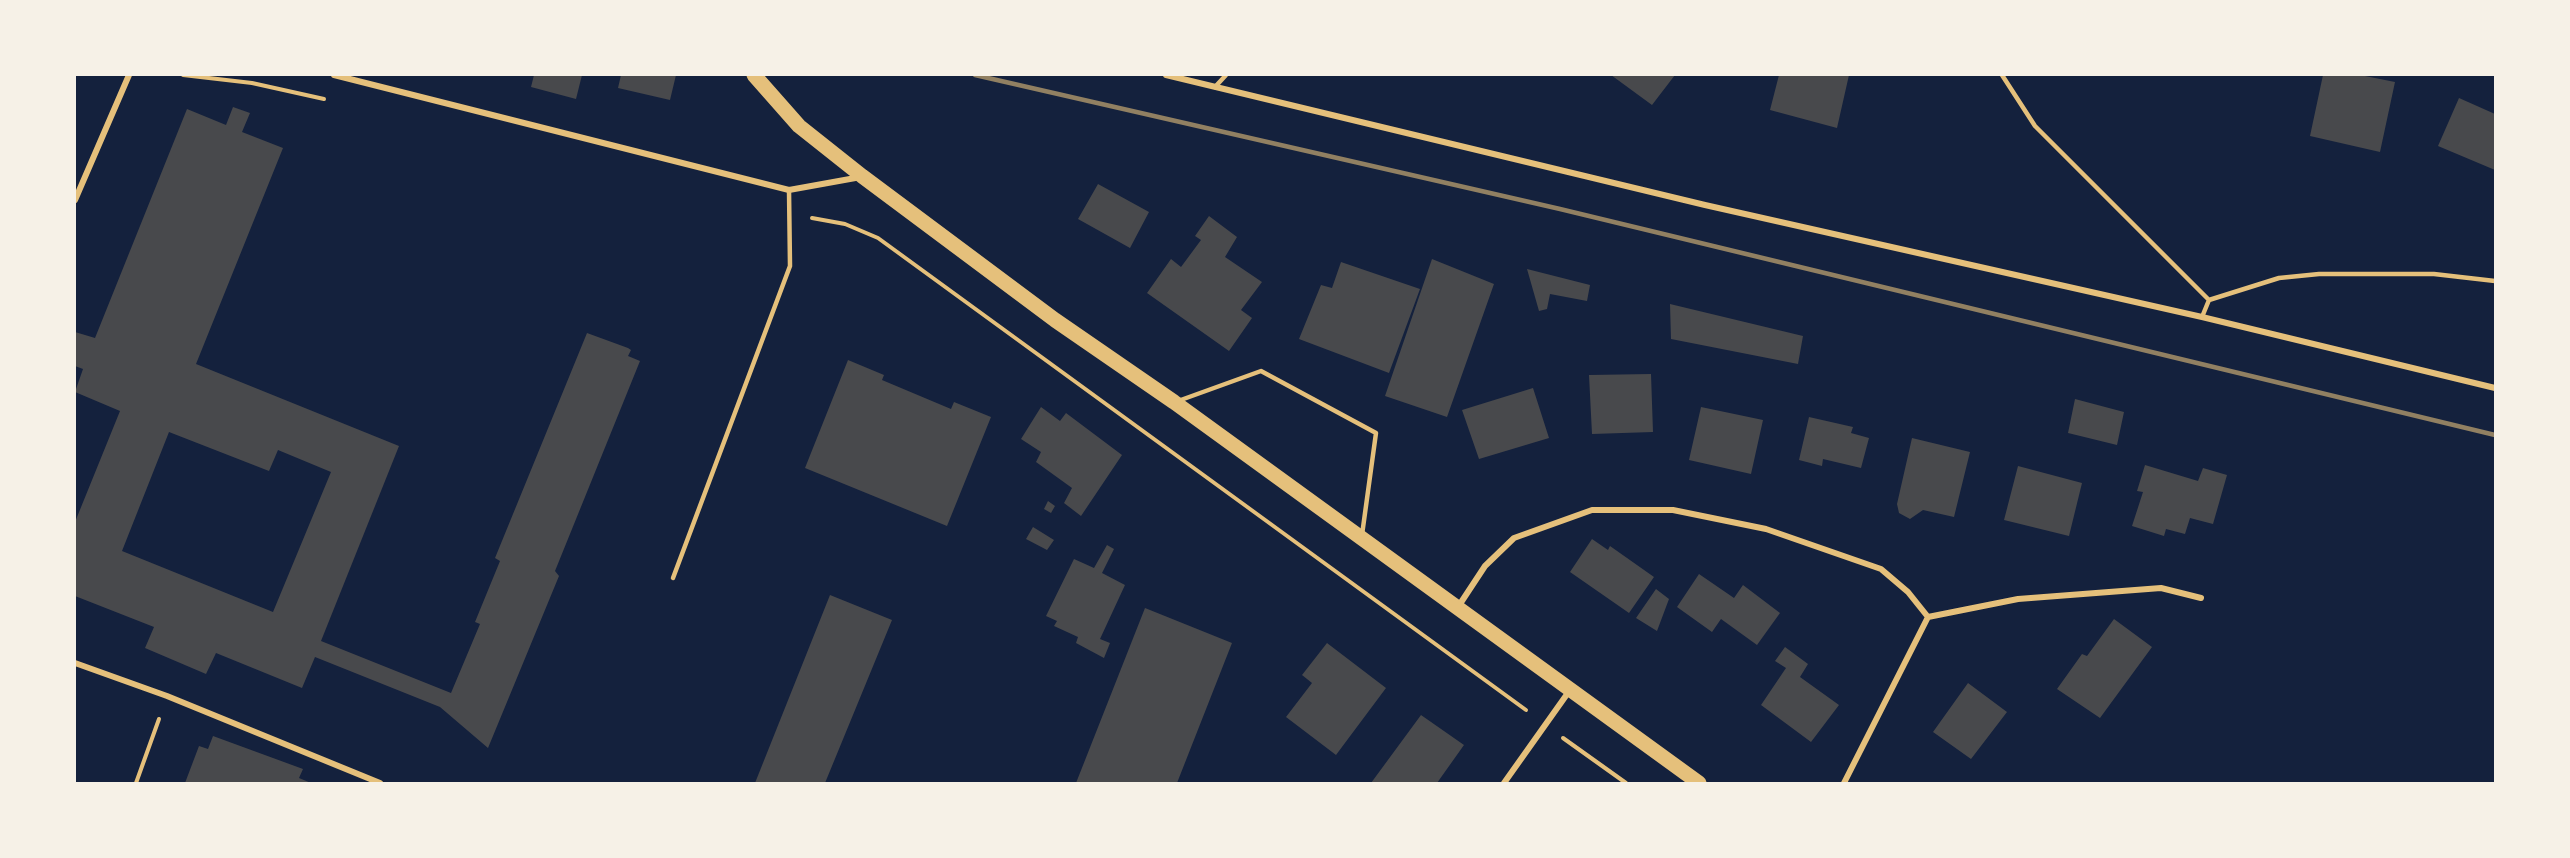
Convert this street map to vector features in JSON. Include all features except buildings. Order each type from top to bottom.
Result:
[{"type":"main road","points":[[754,75],[799,126],[1054,320],[1174,402],[1699,783]]},
{"type":"street","points":[[75,200],[129,75]]},
{"type":"street","points":[[334,75],[789,190],[862,176]]},
{"type":"street","points":[[1166,75],[1716,208],[2202,317],[2495,388]]},
{"type":"street","points":[[1457,608],[1485,566],[1514,538],[1592,510],[1673,510],[1766,529],[1881,569],[1908,592],[1928,617]]},
{"type":"street","points":[[1928,617],[2018,599],[2161,588],[2200,598]]},
{"type":"street","points":[[1844,783],[1928,617]]},
{"type":"street","points":[[75,663],[167,696],[380,783]]},
{"type":"street","points":[[1504,783],[1571,690]]},
{"type":"lane","points":[[1215,87],[1226,75]]},
{"type":"lane","points":[[2002,75],[2035,126],[2209,300]]},
{"type":"lane","points":[[673,578],[790,266],[789,190]]},
{"type":"lane","points":[[2209,300],[2279,278],[2319,274],[2434,274],[2495,281]]},
{"type":"lane","points":[[2202,317],[2209,300]]},
{"type":"lane","points":[[1174,402],[1261,371],[1376,433],[1361,538]]},
{"type":"path","points":[[789,214],[845,224],[878,238],[1530,713]]},
{"type":"path","points":[[136,783],[167,696]]},
{"type":"path","points":[[1559,734],[1626,783]]},
{"type":"railway","points":[[975,75],[1560,209],[2495,435]]}]
